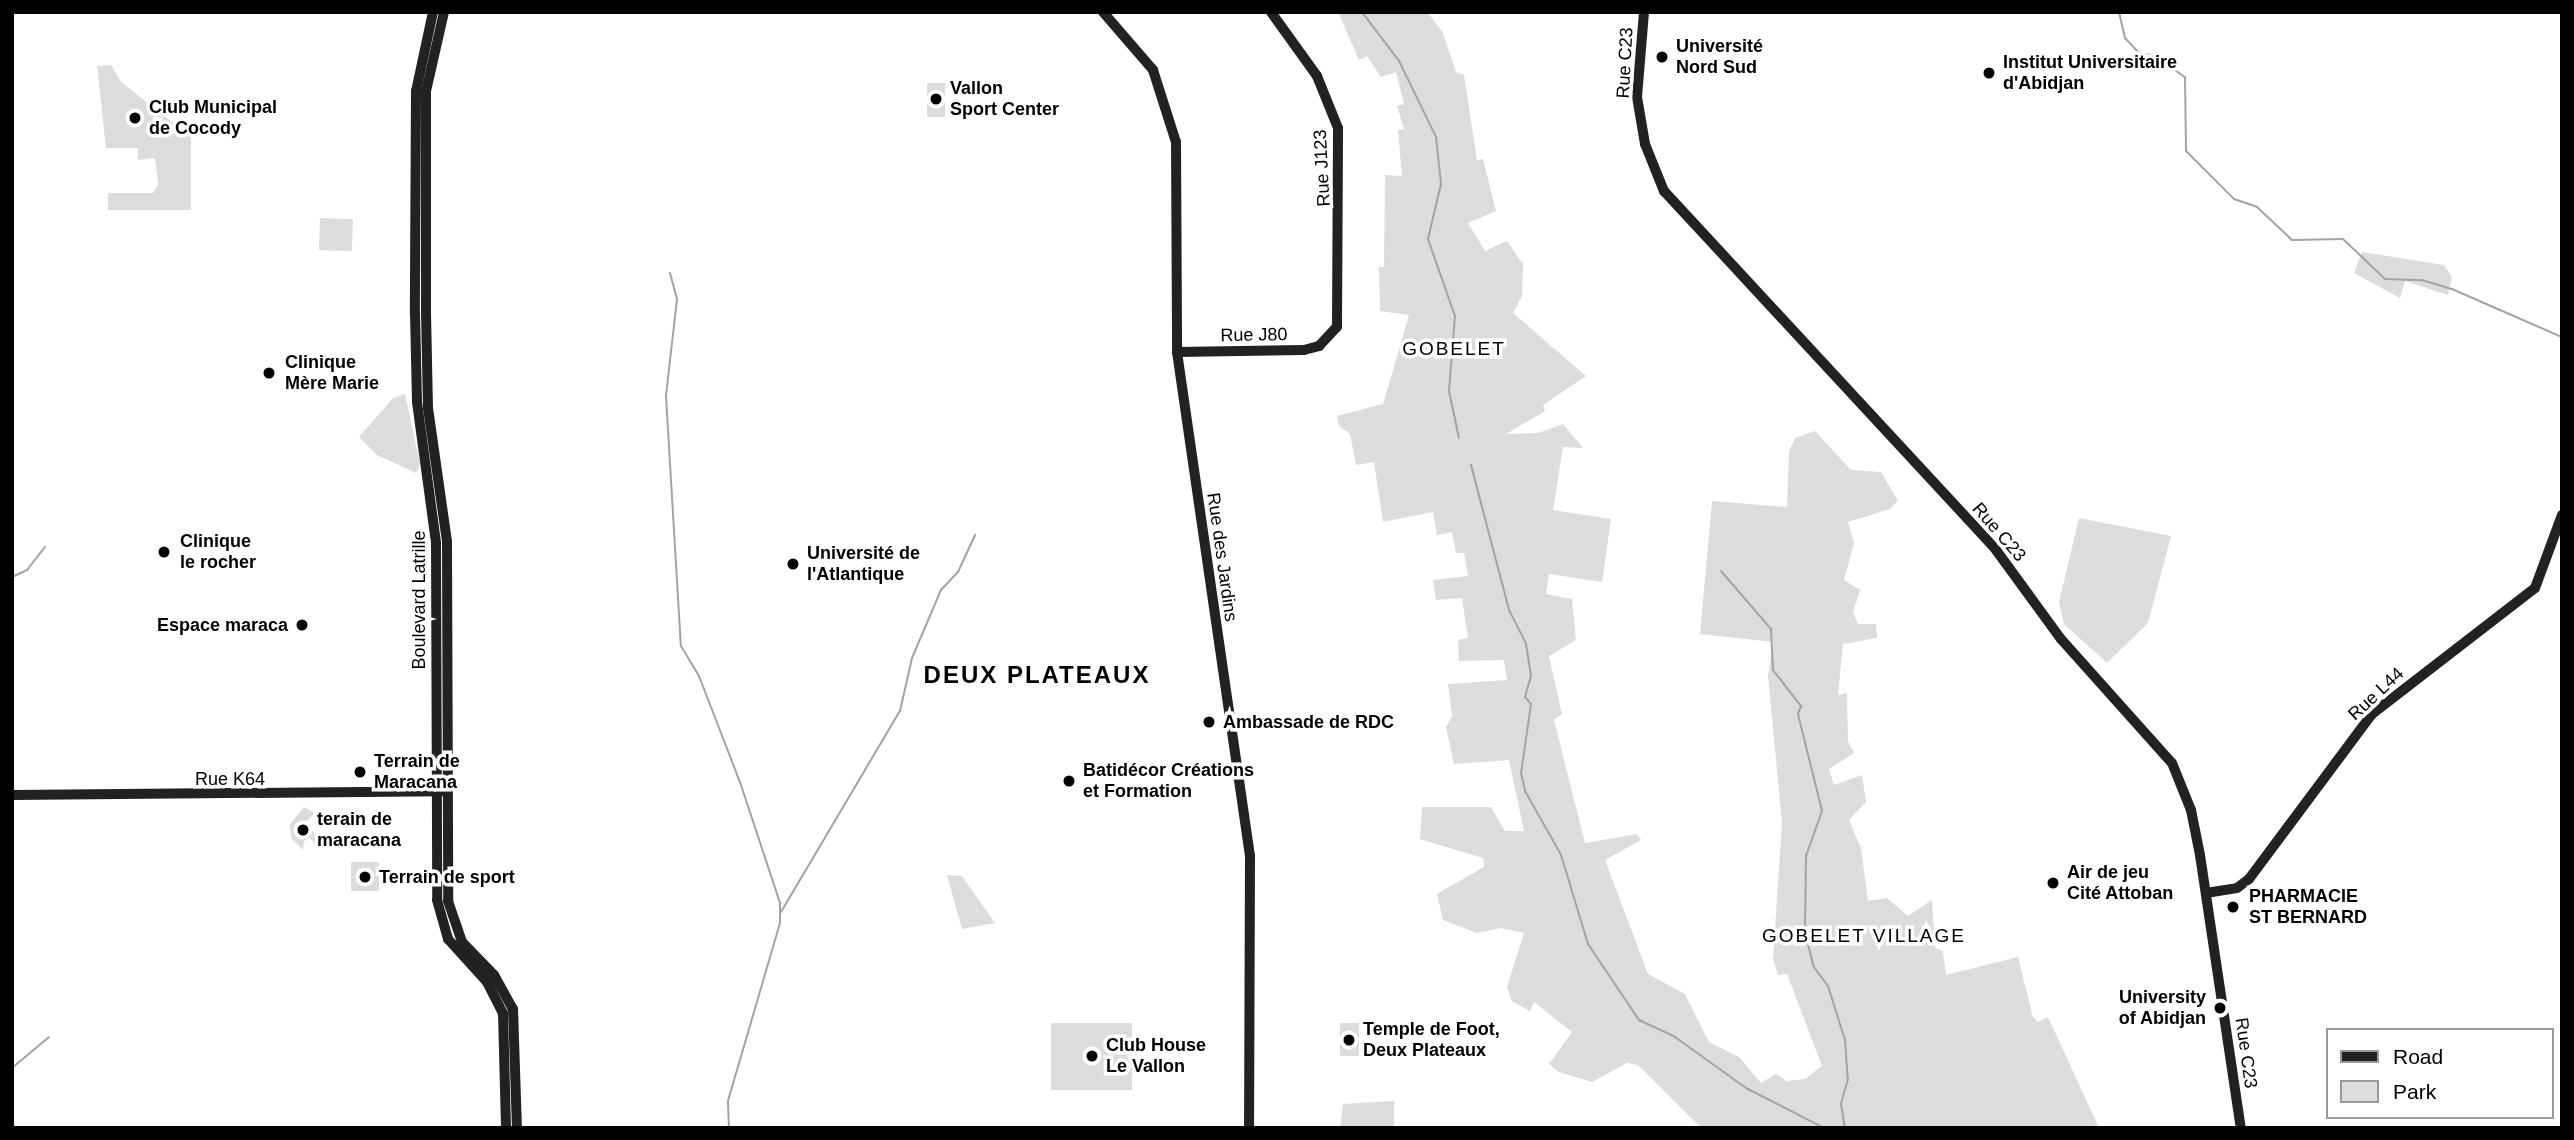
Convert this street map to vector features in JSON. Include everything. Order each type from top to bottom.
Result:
[{"type":"main road","name":"Boulevard Latrille","points":[[433,12],[416,91],[415,313],[417,402],[436,543],[442,791],[449,913],[462,942],[494,975],[513,1009],[517,1128]]},
{"type":"main road","name":"Boulevard Latrille","points":[[444,12],[426,91],[428,400],[447,542],[439,916],[454,949],[486,982],[503,1013],[506,1128]]},
{"type":"main road","name":"Rue des Jardins","points":[[1103,12],[1153,70],[1173,123],[1177,352],[1249,839],[1249,1128]]},
{"type":"main road","name":"Rue J123","points":[[1272,12],[1317,76],[1338,128],[1341,310],[1329,338]]},
{"type":"main road","name":"Rue C23","points":[[1644,12],[1637,97],[1645,144],[1664,191],[1996,550],[2061,639],[2172,763],[2191,810],[2241,1128]]},
{"type":"main road","name":"Rue J80","points":[[1177,352],[1304,350],[1329,338]]},
{"type":"main road","name":"Rue L44","points":[[2206,893],[2237,888],[2249,879],[2372,714],[2535,588],[2562,515]]},
{"type":"main road","name":"Rue K64","points":[[12,795],[442,791]]},
{"type":"green space","points":[[1338,12],[1427,12],[1442,31],[1456,72],[1464,75],[1477,160],[1483,159],[1496,211],[1468,223],[1485,251],[1507,241],[1523,264],[1522,296],[1513,313],[1586,376],[1543,405],[1545,411],[1506,434],[1538,433],[1563,424],[1583,448],[1563,447],[1553,510],[1611,519],[1602,582],[1549,574],[1546,594],[1572,599],[1576,640],[1549,656],[1562,714],[1554,720],[1585,843],[1637,834],[1641,840],[1605,860],[1648,974],[1685,994],[1709,1042],[1739,1057],[1761,1083],[1776,1074],[1787,1081],[1805,1079],[1822,1066],[1787,974],[1778,975],[1773,959],[1782,823],[1768,676],[1773,642],[1700,634],[1712,501],[1787,507],[1789,451],[1795,438],[1815,431],[1851,470],[1881,472],[1898,501],[1890,509],[1848,522],[1854,543],[1844,580],[1860,590],[1853,613],[1858,624],[1876,624],[1877,638],[1843,644],[1838,695],[1847,693],[1848,741],[1854,753],[1829,769],[1834,785],[1862,775],[1866,802],[1849,820],[1861,848],[1868,901],[1887,898],[1908,916],[1932,900],[1935,948],[1943,951],[1946,975],[2018,957],[2033,1017],[2038,1022],[2048,1017],[2099,1128],[1701,1128],[1638,1065],[1627,1063],[1592,1082],[1559,1072],[1549,1064],[1572,1032],[1534,1002],[1530,1011],[1512,1001],[1507,987],[1524,933],[1501,928],[1477,933],[1443,920],[1437,894],[1484,867],[1483,858],[1420,839],[1422,807],[1491,807],[1505,831],[1524,831],[1509,760],[1454,764],[1446,727],[1452,716],[1448,684],[1507,680],[1504,660],[1459,661],[1458,640],[1468,638],[1462,598],[1436,600],[1433,580],[1468,576],[1464,553],[1456,553],[1452,532],[1437,535],[1433,512],[1383,522],[1374,462],[1356,465],[1350,434],[1339,426],[1337,416],[1383,404],[1409,315],[1380,311],[1379,267],[1384,267],[1385,175],[1402,176],[1398,130],[1404,129],[1397,106],[1404,104],[1396,72],[1381,77],[1367,56],[1359,60]]},
{"type":"green space","name":"Club Municipal de Cocody","points":[[111,65],[121,82],[191,137],[191,210],[108,210],[108,193],[153,193],[158,184],[155,158],[138,160],[138,148],[106,148],[97,66]]},
{"type":"green space","name":"Vallon Sport Center","points":[[927,83],[945,83],[945,117],[927,117]]},
{"type":"green space","points":[[320,218],[353,219],[352,251],[319,250]]},
{"type":"green space","points":[[2362,252],[2444,265],[2452,277],[2448,295],[2405,281],[2400,298],[2354,273]]},
{"type":"green space","points":[[405,394],[420,464],[416,473],[377,455],[359,437],[393,398]]},
{"type":"green space","points":[[2079,518],[2171,536],[2148,623],[2107,663],[2064,624],[2059,602]]},
{"type":"green space","name":"terain de maracana","points":[[304,807],[315,813],[307,821],[317,839],[316,845],[310,838],[304,841],[303,850],[291,838],[290,824]]},
{"type":"green space","name":"Terrain de sport","points":[[351,862],[379,862],[379,891],[351,891]]},
{"type":"green space","points":[[947,875],[962,876],[995,923],[962,929]]},
{"type":"green space","name":"Club House Le Vallon","points":[[1051,1023],[1132,1023],[1132,1090],[1051,1090]]},
{"type":"green space","name":"Temple de Foot, Deux Plateaux","points":[[1340,1023],[1359,1023],[1359,1056],[1340,1056]]},
{"type":"green space","points":[[1394,1101],[1394,1128],[1340,1128],[1343,1104]]},
{"type":"waterway","points":[[1362,12],[1399,61],[1436,137],[1441,184],[1428,239],[1455,316],[1449,391],[1459,438]]},
{"type":"waterway","points":[[2119,12],[2125,38],[2138,52],[2157,57],[2185,77],[2186,151],[2234,199],[2257,207],[2292,240],[2343,239],[2385,279],[2422,280],[2452,289],[2562,337]]},
{"type":"waterway","points":[[670,273],[677,299],[666,396],[681,646],[699,676],[740,782],[780,903],[780,923],[728,1101],[729,1128]]},
{"type":"waterway","points":[[1471,465],[1509,610],[1526,644],[1531,676],[1525,697],[1531,704],[1521,773],[1525,791],[1561,855],[1588,944],[1639,1020],[1675,1037],[1746,1088],[1824,1128]]},
{"type":"waterway","points":[[781,912],[900,711],[912,658],[941,590],[958,572],[975,535]]},
{"type":"waterway","points":[[12,577],[27,570],[45,547]]},
{"type":"waterway","points":[[1721,571],[1771,629],[1773,670],[1801,706],[1798,714],[1822,811],[1806,856],[1805,932],[1814,967],[1828,986],[1845,1040],[1848,1079],[1841,1104],[1845,1128]]},
{"type":"waterway","points":[[12,1068],[49,1037]]},
{"type":"place","name":"Université Nord Sud","points":[[1662,57]]},
{"type":"place","name":"Institut Universitaire d'Abidjan","points":[[1989,73]]},
{"type":"place","name":"Vallon Sport Center","points":[[936,99]]},
{"type":"place","name":"Club Municipal de Cocody","points":[[135,118]]},
{"type":"place","name":"Clinique Mère Marie","points":[[269,373]]},
{"type":"place","name":"Clinique le rocher","points":[[164,552]]},
{"type":"place","name":"Université de l'Atlantique","points":[[793,564]]},
{"type":"place","name":"Espace maraca","points":[[302,625]]},
{"type":"place","name":"Ambassade de RDC","points":[[1209,722]]},
{"type":"place","name":"Terrain de Maracana","points":[[360,772]]},
{"type":"place","name":"Batidécor Créations et Formation","points":[[1069,781]]},
{"type":"place","name":"terain de maracana","points":[[303,830]]},
{"type":"place","name":"Terrain de sport","points":[[365,877]]},
{"type":"place","name":"Air de jeu Cité Attoban","points":[[2053,883]]},
{"type":"place","name":"PHARMACIE ST BERNARD","points":[[2233,907]]},
{"type":"place","name":"University of Abidjan","points":[[2220,1008]]},
{"type":"place","name":"Temple de Foot, Deux Plateaux","points":[[1349,1040]]},
{"type":"place","name":"Club House Le Vallon","points":[[1092,1056]]},
{"type":"district","name":"GOBELET","points":[[1454,349]]},
{"type":"district","name":"DEUX PLATEAUX","points":[[1037,675]]},
{"type":"district","name":"GOBELET VILLAGE","points":[[1864,936]]}]
